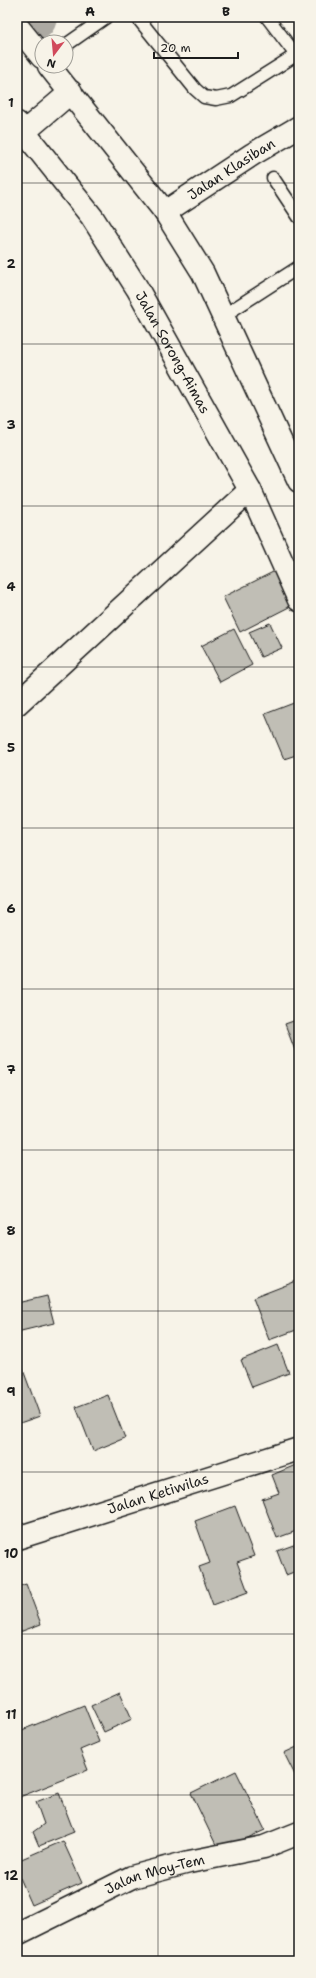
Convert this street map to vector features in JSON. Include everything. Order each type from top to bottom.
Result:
[{"type":"main road","points":[[17,26],[34,47]]},
{"type":"main road","points":[[55,74],[165,212],[203,273],[299,480]]},
{"type":"main road","points":[[20,128],[70,92]]},
{"type":"main road","name":"Jalan Klasiban","points":[[165,212],[253,154],[299,127]]},
{"type":"main road","name":"Jalan Sorong-Aimas","points":[[20,128],[92,217],[137,288],[250,490],[299,600]]},
{"type":"main road","points":[[17,704],[250,490]]},
{"type":"main road","name":"Jalan Ketiwilas","points":[[17,1538],[299,1449]]},
{"type":"main road","name":"Jalan Moy-Tem","points":[[17,1934],[132,1877],[189,1862],[264,1847],[299,1833]]},
{"type":"lane","points":[[74,39],[106,17]]},
{"type":"lane","points":[[137,17],[195,89],[204,97],[216,99],[232,96],[297,54],[267,17]]},
{"type":"lane","points":[[273,178],[299,218]]},
{"type":"lane","points":[[223,316],[299,266]]},
{"type":"building","points":[[277,570],[295,604],[240,632],[223,597]]},
{"type":"building","points":[[270,623],[282,648],[261,657],[249,632]]},
{"type":"building","points":[[234,629],[252,665],[220,682],[201,646]]},
{"type":"building","points":[[299,701],[299,754],[284,759],[265,714]]},
{"type":"building","points":[[299,1019],[299,1061],[285,1024]]},
{"type":"building","points":[[299,1280],[299,1329],[269,1340],[253,1298]]},
{"type":"building","points":[[47,1296],[54,1323],[17,1332],[17,1303]]},
{"type":"building","points":[[278,1345],[289,1373],[252,1387],[241,1360]]},
{"type":"building","points":[[22,1367],[40,1416],[17,1424],[17,1369]]},
{"type":"building","points":[[108,1395],[125,1438],[93,1451],[76,1407]]},
{"type":"building","points":[[298,1464],[299,1530],[277,1538],[262,1499],[279,1493],[272,1475]]},
{"type":"building","points":[[235,1506],[254,1556],[237,1562],[248,1592],[213,1605],[199,1567],[210,1563],[195,1521]]},
{"type":"building","points":[[299,1543],[299,1570],[286,1575],[277,1551]]},
{"type":"building","points":[[26,1584],[41,1624],[17,1633],[17,1587]]},
{"type":"building","points":[[120,1692],[132,1719],[104,1732],[91,1705]]},
{"type":"building","points":[[84,1705],[99,1742],[80,1750],[88,1770],[17,1798],[17,1732]]},
{"type":"building","points":[[299,1746],[299,1783],[284,1753]]},
{"type":"building","points":[[236,1771],[265,1830],[219,1851],[191,1793]]},
{"type":"building","points":[[59,1793],[74,1832],[39,1846],[33,1832],[44,1824],[36,1802]]},
{"type":"building","points":[[63,1841],[82,1883],[32,1905],[17,1871],[17,1861]]},
{"type":"waterway","points":[[23,25],[32,17]]}]
